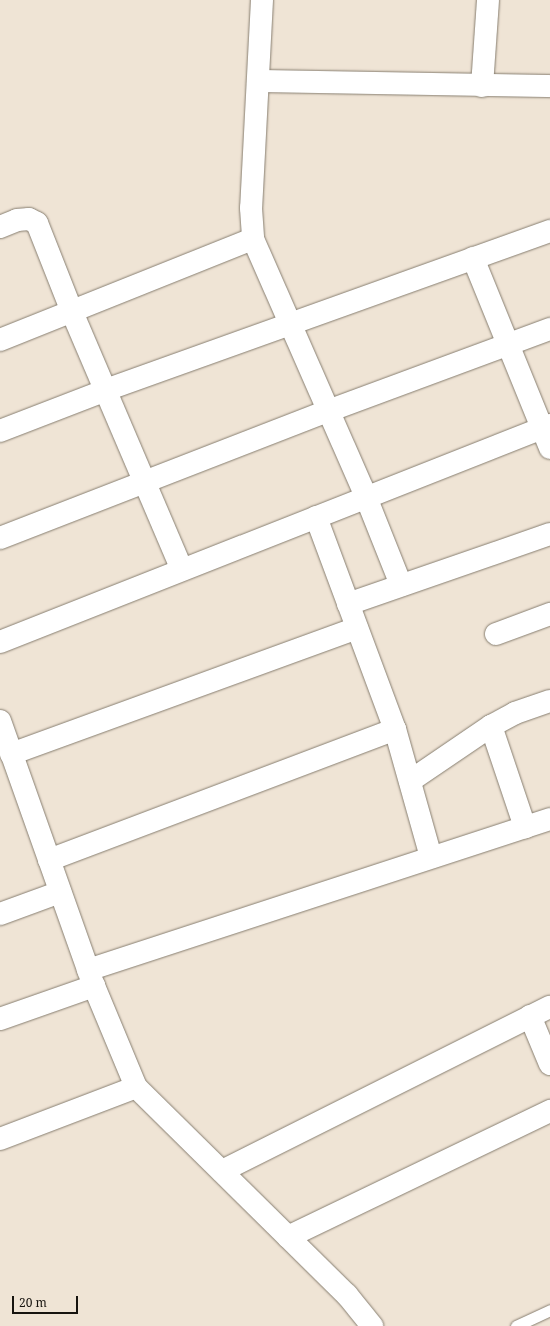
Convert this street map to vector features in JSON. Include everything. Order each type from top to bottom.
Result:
[{"type":"street","points":[[262,0],[251,225],[253,239],[366,497],[402,585]]},
{"type":"street","points":[[482,86],[488,0]]},
{"type":"street","points":[[258,81],[550,86]]},
{"type":"street","points":[[0,226],[16,220],[29,219],[37,223],[72,312],[182,570]]},
{"type":"street","points":[[0,431],[106,390],[289,323],[550,231]]},
{"type":"street","points":[[0,340],[253,239]]},
{"type":"street","points":[[472,258],[508,344],[546,426],[550,448]]},
{"type":"street","points":[[0,538],[328,411],[550,329]]},
{"type":"street","points":[[0,642],[546,426]]},
{"type":"street","points":[[316,517],[395,729],[431,857]]},
{"type":"street","points":[[348,604],[550,534]]},
{"type":"street","points":[[496,634],[550,614]]},
{"type":"street","points":[[6,748],[358,628]]},
{"type":"street","points":[[410,781],[491,726],[515,713],[550,701]]},
{"type":"street","points":[[0,721],[6,748],[49,860],[91,978],[136,1087],[347,1295],[372,1326]]},
{"type":"street","points":[[491,726],[524,827]]},
{"type":"street","points":[[49,860],[395,729]]},
{"type":"street","points":[[0,1020],[91,978],[431,857],[550,819]]},
{"type":"street","points":[[0,914],[60,892]]},
{"type":"street","points":[[222,1171],[550,1007]]},
{"type":"street","points":[[530,1016],[550,1064]]},
{"type":"street","points":[[0,1139],[136,1087]]},
{"type":"street","points":[[288,1237],[550,1110]]},
{"type":"lane","points":[[516,1326],[550,1310]]}]
